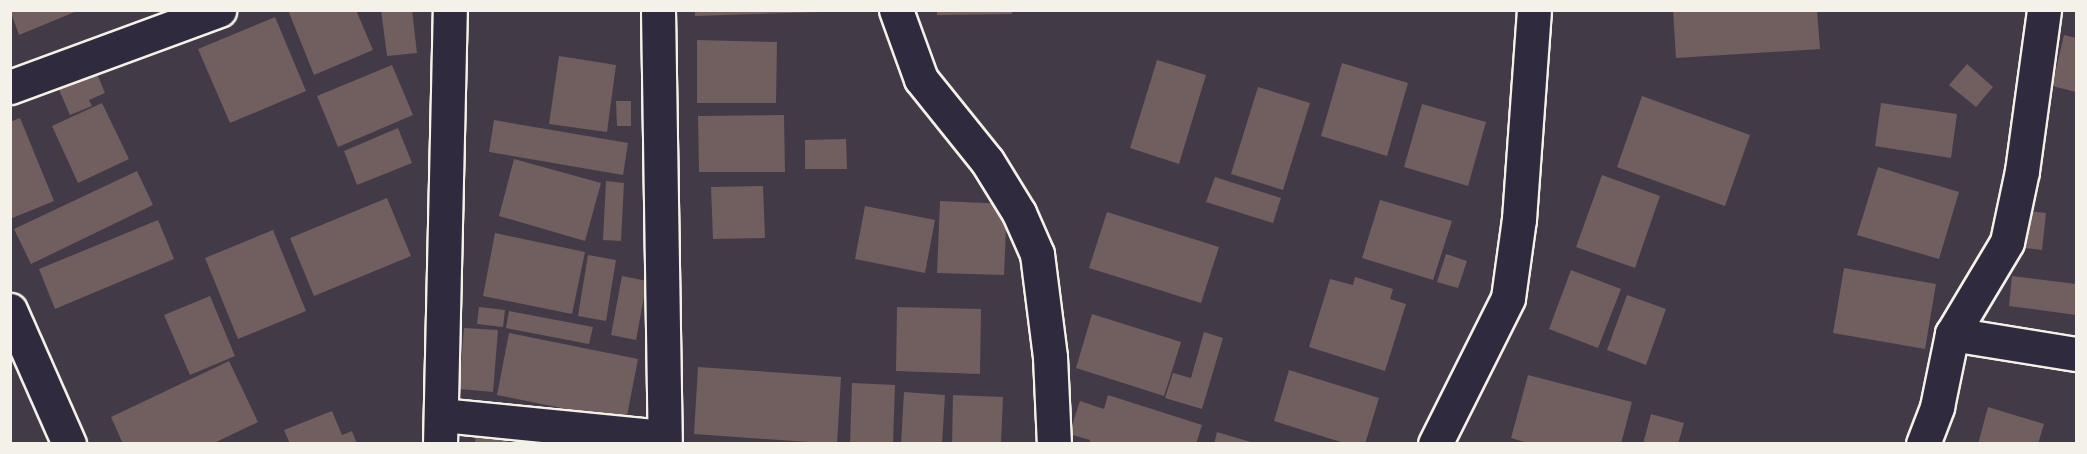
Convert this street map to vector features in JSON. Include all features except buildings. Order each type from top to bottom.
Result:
[{"type":"street","points":[[10,87],[219,10]]},
{"type":"street","points":[[450,10],[441,429],[665,440],[658,10]]},
{"type":"street","points":[[896,10],[921,79],[987,161],[1019,213],[1037,254],[1050,357],[1054,444]]},
{"type":"street","points":[[1435,444],[1508,298],[1519,219],[1534,10]]},
{"type":"street","points":[[1923,444],[1936,406],[1952,334],[2007,243],[2022,171],[2044,10]]},
{"type":"street","points":[[10,310],[69,444]]},
{"type":"street","points":[[1952,334],[2076,354]]}]
